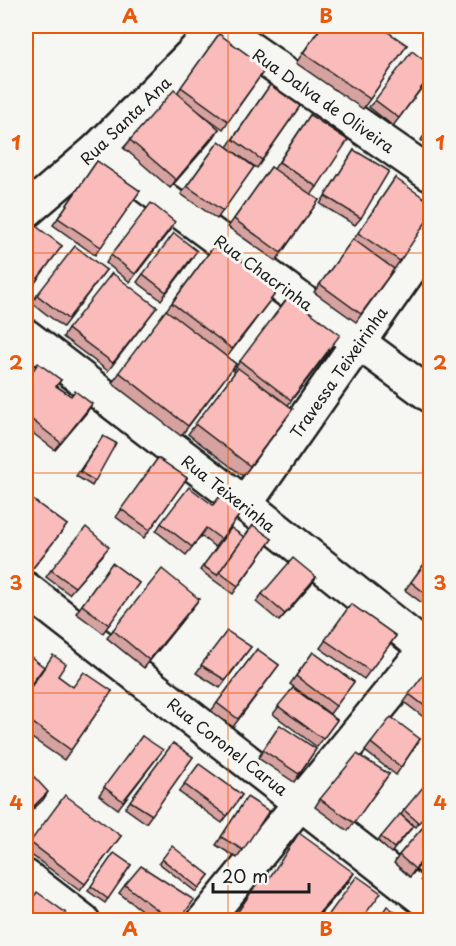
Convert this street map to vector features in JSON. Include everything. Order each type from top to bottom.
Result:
[{"type":"street","name":"Rua Santa Ana","points":[[26,211],[97,150],[218,26]]},
{"type":"street","name":"Rua Dalva de Oliveira","points":[[218,26],[430,174]]},
{"type":"street","name":"Rua Chacrinha","points":[[97,150],[360,341],[430,395]]},
{"type":"street","name":"Travessa Teixeirinha","points":[[244,504],[430,240]]},
{"type":"street","name":"Rua Teixerinha","points":[[26,336],[244,504],[428,651]]},
{"type":"street","name":"Rua Coronel Carua","points":[[26,589],[430,904]]},
{"type":"street","points":[[205,921],[300,803],[428,651]]},
{"type":"street","points":[[26,877],[82,921]]},
{"type":"building","points":[[322,26],[379,26],[407,45],[370,99],[303,53]]},
{"type":"building","points":[[219,34],[266,68],[228,121],[181,87]]},
{"type":"building","points":[[412,51],[430,65],[430,76],[399,118],[375,100]]},
{"type":"building","points":[[270,85],[300,106],[262,160],[233,139]]},
{"type":"building","points":[[174,90],[219,129],[176,180],[130,140]]},
{"type":"building","points":[[310,115],[348,140],[317,187],[279,162]]},
{"type":"building","points":[[219,141],[254,167],[223,211],[187,186]]},
{"type":"building","points":[[354,150],[389,171],[361,218],[325,196]]},
{"type":"building","points":[[97,161],[140,191],[101,247],[58,218]]},
{"type":"building","points":[[271,167],[319,200],[281,253],[234,219]]},
{"type":"building","points":[[395,178],[430,202],[430,216],[400,261],[358,233]]},
{"type":"building","points":[[151,203],[175,222],[135,274],[111,255]]},
{"type":"building","points":[[28,220],[62,246],[30,289],[26,286],[26,223]]},
{"type":"building","points":[[174,233],[197,251],[166,292],[143,274]]},
{"type":"building","points":[[353,239],[394,269],[361,314],[320,284]]},
{"type":"building","points":[[217,242],[279,289],[232,349],[172,303]]},
{"type":"building","points":[[75,246],[106,270],[68,319],[37,295]]},
{"type":"building","points":[[112,273],[157,307],[113,363],[68,329]]},
{"type":"building","points":[[289,296],[340,335],[291,400],[240,361]]},
{"type":"building","points":[[166,310],[236,364],[188,426],[119,372]]},
{"type":"building","points":[[38,363],[61,380],[56,386],[71,396],[75,391],[92,404],[61,443],[26,415],[26,381]]},
{"type":"building","points":[[26,368],[31,371],[26,378]]},
{"type":"building","points":[[238,368],[293,409],[250,466],[195,424]]},
{"type":"building","points":[[103,436],[116,443],[95,481],[80,472]]},
{"type":"building","points":[[158,458],[187,478],[150,530],[121,509]]},
{"type":"building","points":[[189,487],[213,505],[220,496],[241,513],[221,539],[206,528],[192,547],[161,523]]},
{"type":"building","points":[[26,495],[67,525],[32,569],[26,564]]},
{"type":"building","points":[[253,525],[272,539],[238,586],[219,572]]},
{"type":"building","points":[[86,527],[109,547],[75,587],[51,570]]},
{"type":"building","points":[[231,528],[244,537],[217,575],[203,566]]},
{"type":"building","points":[[430,556],[430,597],[411,582]]},
{"type":"building","points":[[293,558],[316,577],[285,614],[262,594]]},
{"type":"building","points":[[112,563],[139,583],[109,625],[82,605]]},
{"type":"building","points":[[162,569],[199,599],[149,660],[113,630]]},
{"type":"building","points":[[351,604],[396,636],[370,671],[325,640]]},
{"type":"building","points":[[227,631],[251,647],[225,680],[201,665]]},
{"type":"building","points":[[257,649],[279,665],[238,719],[217,703]]},
{"type":"building","points":[[313,652],[354,682],[336,706],[296,676]]},
{"type":"building","points":[[26,653],[44,667],[26,691]]},
{"type":"building","points":[[53,655],[66,664],[58,676],[73,687],[84,672],[112,691],[71,750],[26,718],[26,694]]},
{"type":"building","points":[[430,666],[430,710],[409,694]]},
{"type":"building","points":[[293,688],[337,720],[323,739],[278,706]]},
{"type":"building","points":[[391,717],[420,739],[401,767],[371,743]]},
{"type":"building","points":[[280,725],[316,749],[299,774],[263,750]]},
{"type":"building","points":[[142,736],[163,750],[123,801],[104,787]]},
{"type":"building","points":[[173,743],[193,757],[152,815],[130,801]]},
{"type":"building","points":[[357,754],[389,774],[354,823],[320,799]]},
{"type":"building","points":[[199,764],[242,795],[227,816],[184,784]]},
{"type":"building","points":[[26,768],[48,792],[26,814]]},
{"type":"building","points":[[424,786],[430,792],[430,809],[419,823],[404,810]]},
{"type":"building","points":[[65,795],[121,836],[85,884],[30,842]]},
{"type":"building","points":[[247,797],[269,811],[243,850],[221,837]]},
{"type":"building","points":[[400,814],[413,826],[394,848],[381,837]]},
{"type":"building","points":[[430,819],[430,851],[415,869],[399,855]]},
{"type":"building","points":[[299,833],[354,873],[313,920],[308,916],[304,921],[234,921],[233,919],[262,876],[268,880]]},
{"type":"building","points":[[172,846],[209,875],[199,888],[162,859]]},
{"type":"building","points":[[114,853],[131,865],[108,899],[91,886]]},
{"type":"building","points":[[141,866],[194,900],[179,921],[172,921],[125,885]]},
{"type":"building","points":[[357,876],[381,893],[360,921],[324,921]]},
{"type":"building","points":[[37,892],[66,913],[60,921],[26,921],[26,908]]},
{"type":"building","points":[[387,906],[407,921],[377,921]]}]
